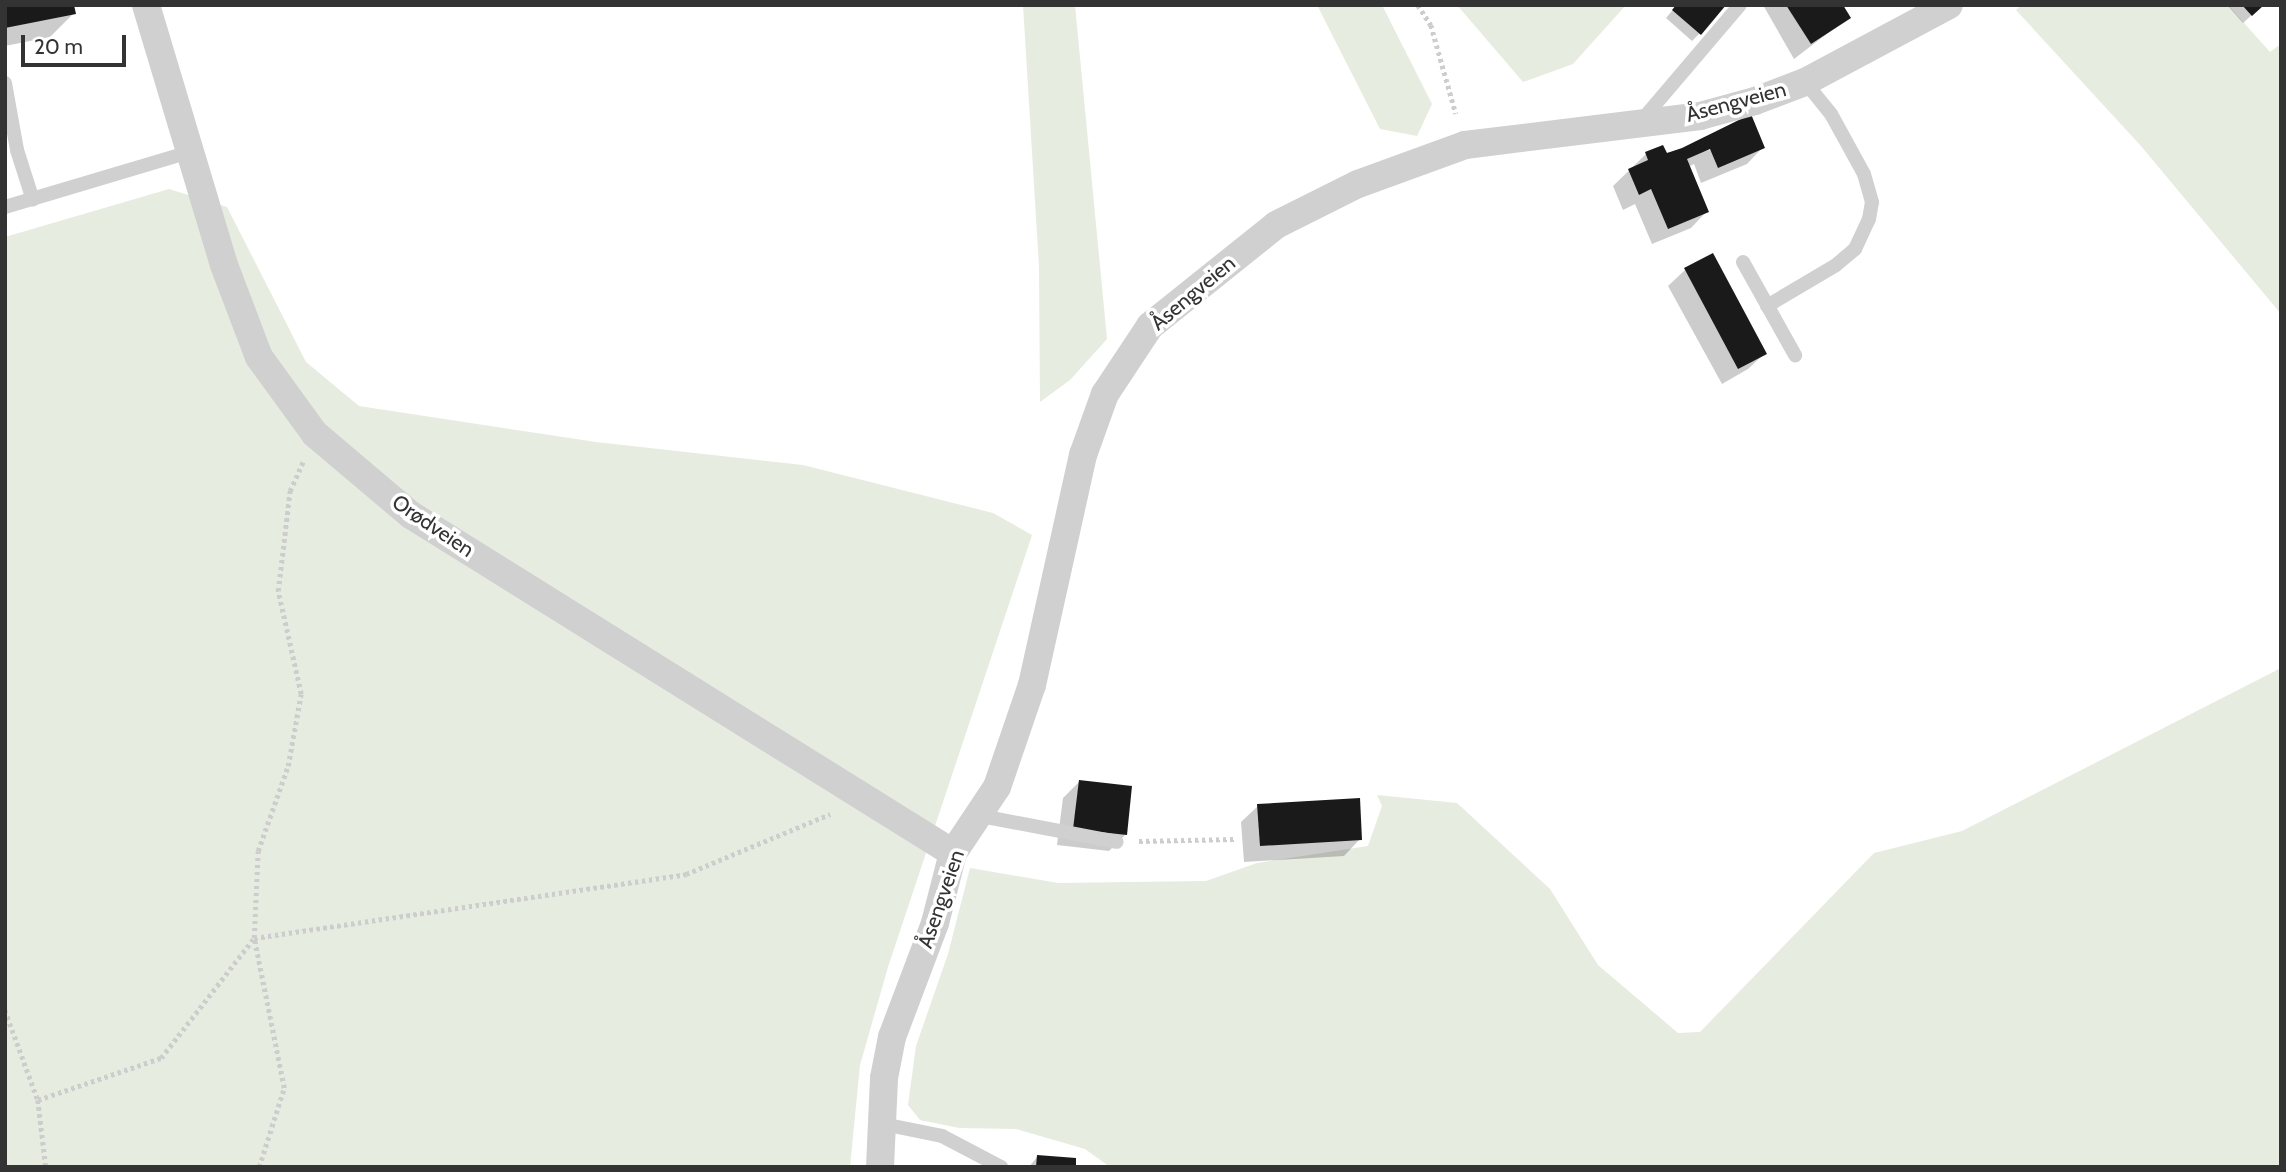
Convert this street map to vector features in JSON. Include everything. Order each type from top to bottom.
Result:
[{"type":"street","name":"Orødveien","points":[[146,5],[224,265],[259,357],[315,434],[411,515],[953,853]]},
{"type":"street","name":"Åsengveien","points":[[880,1167],[884,1079],[892,1037],[935,923],[953,853],[981,816],[997,787],[1032,685],[1083,455],[1105,394],[1150,326],[1276,225],[1357,184],[1465,145],[1642,120],[1700,116],[1805,82],[1949,5]]},
{"type":"lane","points":[[1642,120],[1740,5]]},
{"type":"lane","points":[[1767,306],[1836,265],[1855,249],[1869,219],[1871,202],[1864,174],[1831,114],[1805,82]]},
{"type":"lane","points":[[5,83],[17,150],[33,200]]},
{"type":"lane","points":[[5,207],[190,152]]},
{"type":"lane","points":[[1743,262],[1795,355]]},
{"type":"lane","points":[[981,816],[1117,842]]},
{"type":"lane","points":[[883,1124],[942,1136],[1001,1167]]},
{"type":"path","points":[[1418,5],[1431,25],[1465,145]]},
{"type":"path","points":[[259,1167],[284,1088],[254,938],[258,851],[288,766],[300,694],[278,591],[290,491],[315,434]]},
{"type":"path","points":[[38,1100],[161,1058],[254,938],[685,874],[867,799]]},
{"type":"path","points":[[1117,842],[1234,839]]},
{"type":"path","points":[[5,1010],[38,1100],[46,1167]]},
{"type":"shaded area","points":[[1023,5],[1075,5],[1107,339],[1070,380],[1040,402],[1039,266]]},
{"type":"shaded area","points":[[1317,5],[1382,5],[1432,104],[1417,136],[1380,129]]},
{"type":"shaded area","points":[[1457,5],[1626,5],[1573,64],[1523,82]]},
{"type":"shaded area","points":[[2021,5],[2228,5],[2270,52],[2281,44],[2281,314],[2141,146],[2016,10]]},
{"type":"shaded area","points":[[169,189],[227,207],[306,362],[359,406],[596,442],[803,465],[993,513],[1032,535],[888,967],[860,1065],[850,1167],[5,1167],[5,237]]},
{"type":"shaded area","points":[[2281,668],[2281,1167],[1110,1167],[1085,1149],[1016,1129],[959,1128],[920,1120],[908,1105],[916,1046],[948,954],[970,868],[1058,883],[1206,881],[1257,863],[1368,846],[1382,806],[1377,795],[1457,803],[1550,889],[1598,965],[1678,1033],[1700,1032],[1874,853],[1962,831]]},
{"type":"building","points":[[5,5],[74,5],[76,14],[5,28]]},
{"type":"building","points":[[1676,5],[1726,5],[1701,35],[1672,10]]},
{"type":"building","points":[[1786,5],[1843,5],[1851,18],[1811,44]]},
{"type":"building","points":[[2242,5],[2264,5],[2252,16]]},
{"type":"building","points":[[1751,114],[1765,148],[1718,168],[1710,149],[1687,159],[1709,212],[1668,229],[1651,189],[1639,195],[1628,169],[1648,160],[1645,152],[1663,145],[1667,153],[1682,148]]},
{"type":"building","points":[[1713,253],[1767,354],[1738,369],[1684,268]]},
{"type":"building","points":[[1079,780],[1132,786],[1127,835],[1073,829]]},
{"type":"building","points":[[1360,798],[1362,840],[1260,846],[1257,804]]},
{"type":"building","points":[[1037,1155],[1076,1158],[1076,1167],[1036,1167]]}]
